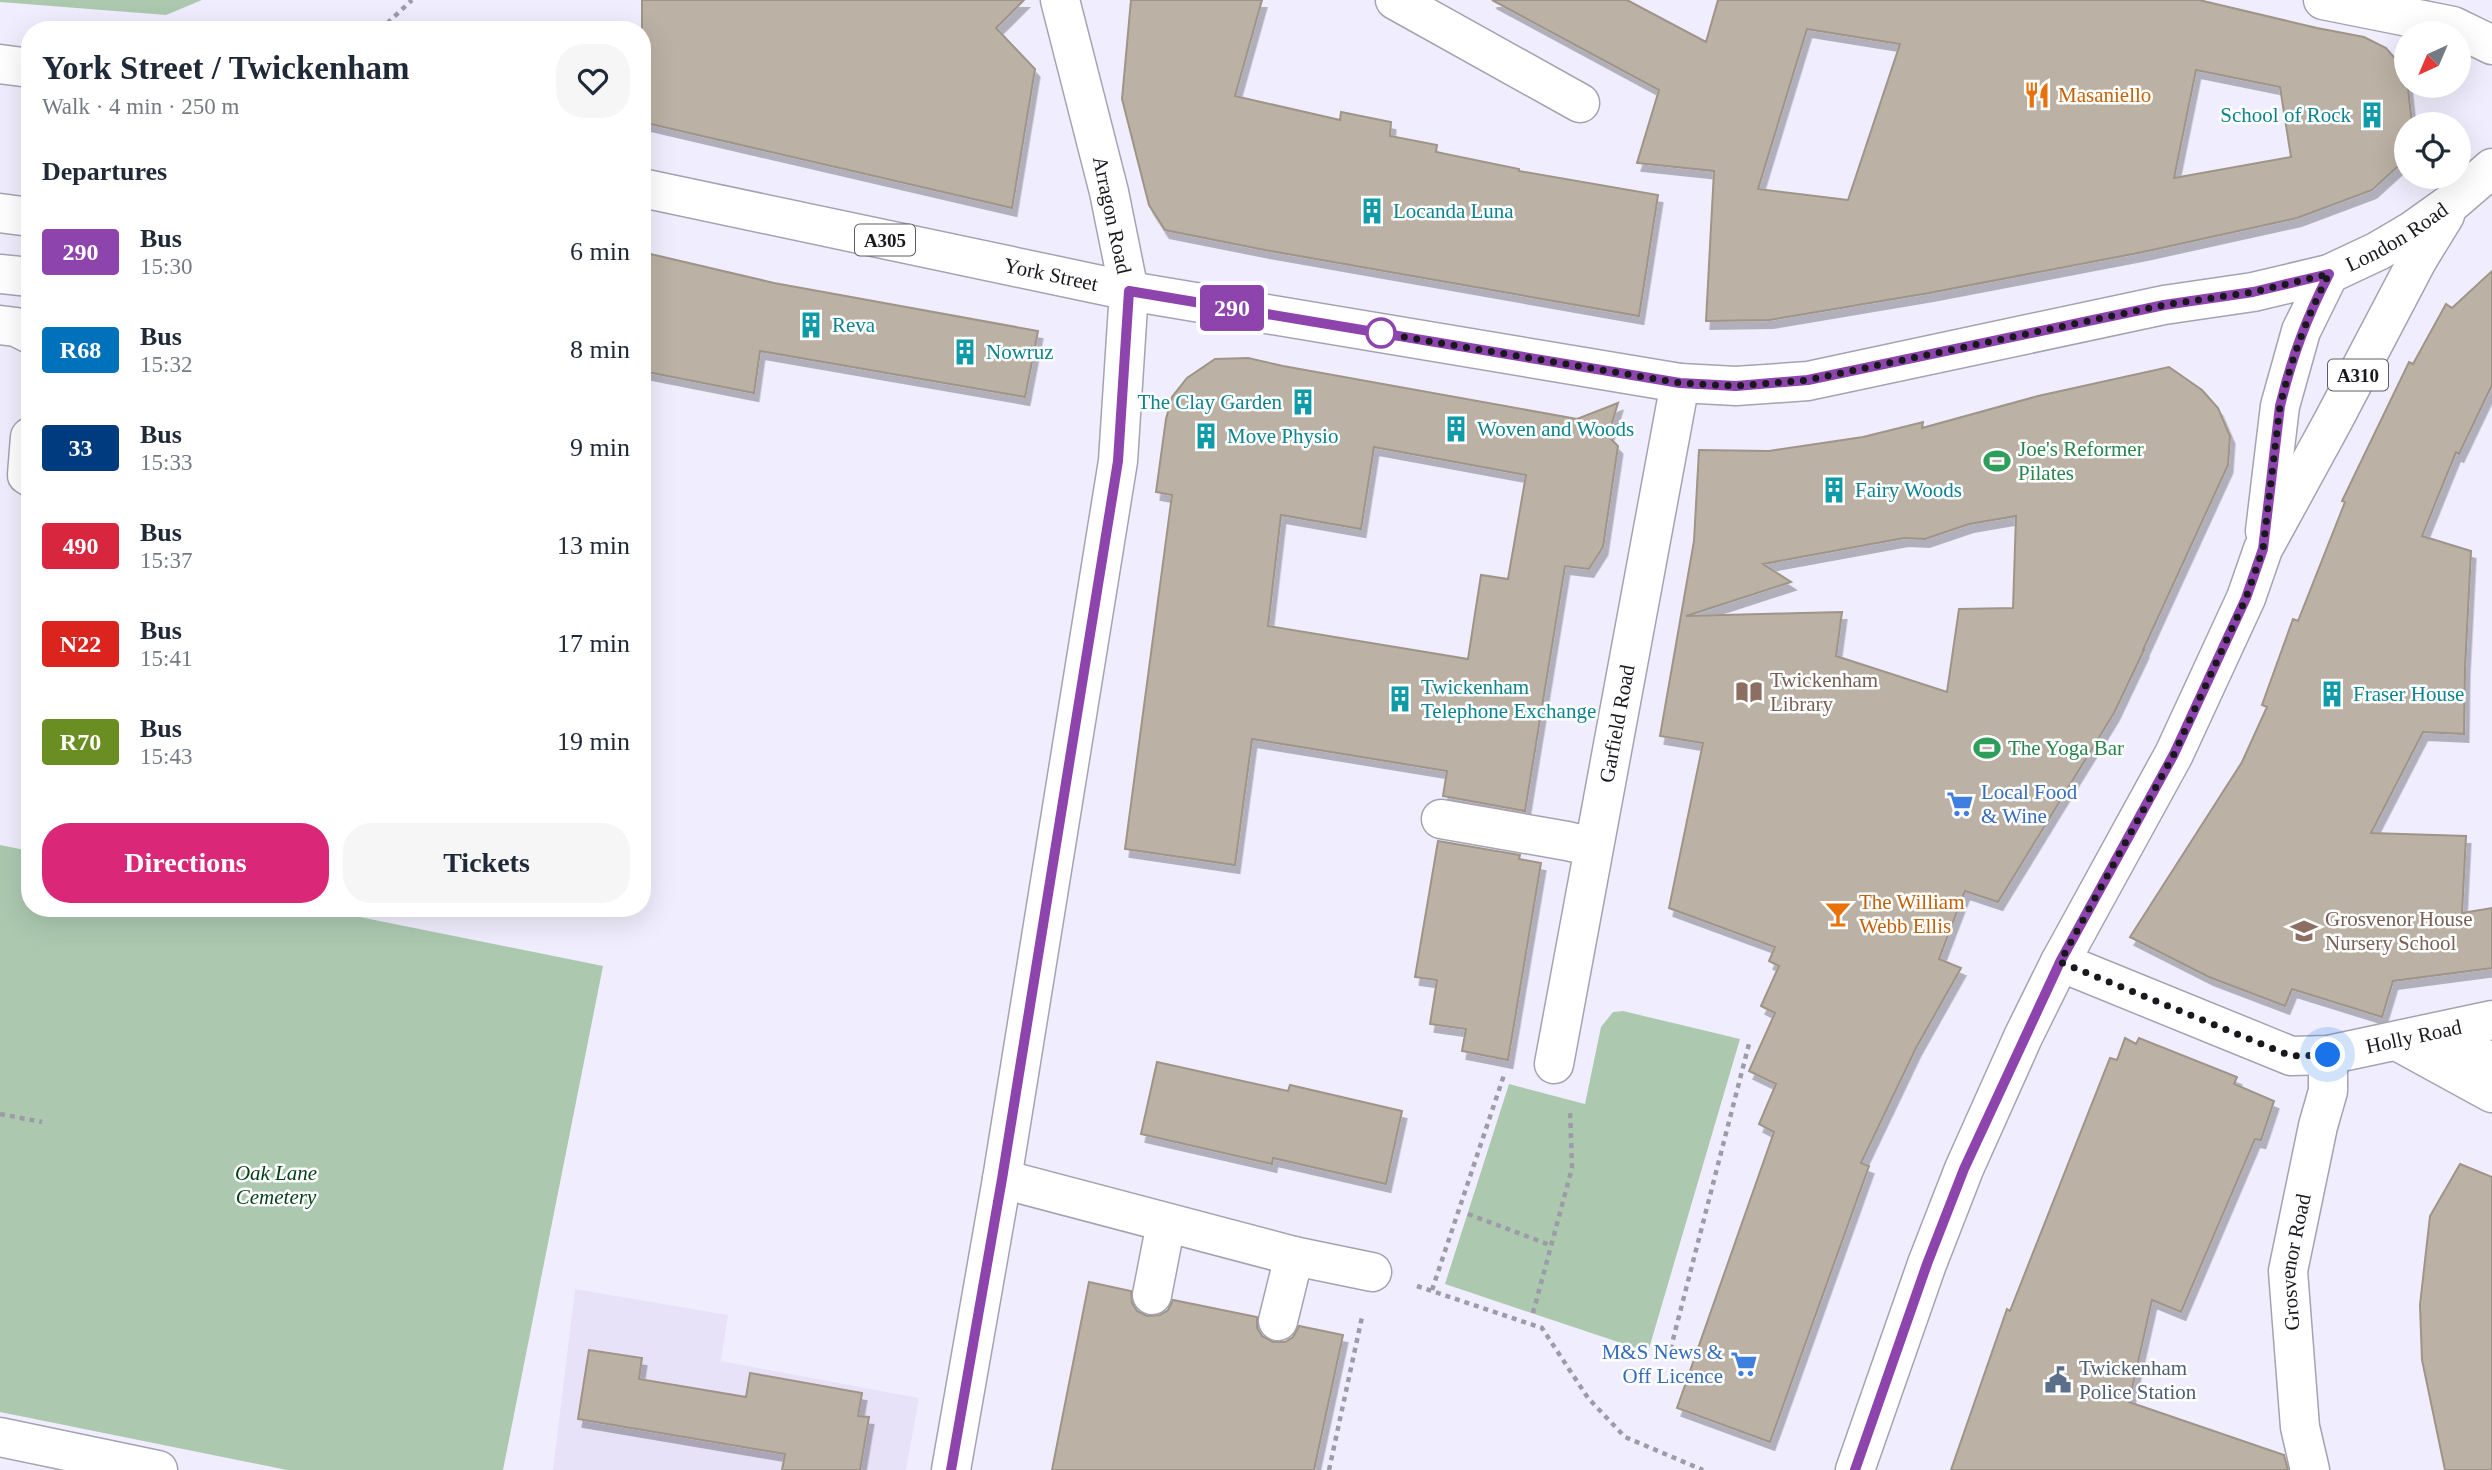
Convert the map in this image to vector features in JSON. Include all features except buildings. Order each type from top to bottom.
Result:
[{"type":"main road","name":"Arragon Road","points":[[951,1470],[1002,1179],[1118,461],[1129,291],[1109,192],[1060,0]]},
{"type":"main road","points":[[1395,0],[1580,103]]},
{"type":"main road","points":[[2323,0],[2453,26],[2492,45]]},
{"type":"main road","points":[[0,64],[21,67]]},
{"type":"main road","name":"London Road","points":[[2263,549],[2280,406],[2301,331],[2329,274],[2378,251],[2412,231],[2454,201],[2492,168]]},
{"type":"main road","name":"York Street","points":[[651,190],[1129,291],[1680,383],[1736,386],[1808,380],[2164,305],[2253,292],[2329,274]]},
{"type":"main road","name":"London Road","points":[[1855,1470],[1927,1264],[1964,1169],[2060,962],[2174,754],[2246,598],[2263,549],[2418,259],[2454,201]]},
{"type":"main road","points":[[0,213],[21,216]]},
{"type":"main road","points":[[0,274],[21,276]]},
{"type":"main road","points":[[0,325],[21,330]]},
{"type":"main road","name":"Garfield Road","points":[[1554,1065],[1680,383]]},
{"type":"main road","points":[[1441,819],[1567,841],[1592,848]]},
{"type":"main road","name":"Holly Road","points":[[2060,962],[2291,1056],[2328,1055],[2492,1020]]},
{"type":"main road","points":[[2415,1036],[2492,1062]]},
{"type":"main road","points":[[2415,1036],[2492,1093]]},
{"type":"main road","name":"Grosvenor Road","points":[[2310,1470],[2300,1427],[2288,1271],[2318,1126],[2328,1091],[2328,1055]]},
{"type":"main road","points":[[1002,1179],[1294,1256],[1372,1272]]},
{"type":"main road","points":[[1152,1295],[1166,1223]]},
{"type":"main road","points":[[1278,1321],[1294,1256]]},
{"type":"main road","points":[[0,1437],[158,1470]]},
{"type":"path","points":[[390,21],[412,0]]},
{"type":"path","points":[[1668,1359],[1750,1040]]},
{"type":"path","points":[[1432,1290],[1504,1075],[1554,1065],[1569,1100],[1572,1168],[1533,1313]]},
{"type":"path","points":[[0,1114],[42,1122]]},
{"type":"path","points":[[1468,1213],[1550,1245]]},
{"type":"path","points":[[1329,1470],[1372,1272],[1542,1328],[1588,1398],[1625,1437],[1703,1470]]},
{"type":"shaded area","points":[[575,1289],[728,1315],[721,1361],[919,1398],[906,1470],[553,1470]]},
{"type":"green space","points":[[0,0],[202,0],[166,15]]},
{"type":"green space","name":"Oak Lane Cemetery","points":[[0,845],[21,849],[21,917],[360,917],[603,966],[503,1470],[287,1470],[0,1412]]},
{"type":"green space","points":[[1623,1011],[1740,1039],[1648,1352],[1445,1284],[1509,1084],[1585,1104],[1601,1027],[1613,1012]]},
{"type":"bus line","name":"290","points":[[951,1470],[1002,1179],[1118,461],[1129,291],[1680,383],[1736,386],[1808,380],[2164,305],[2253,292],[2329,274],[2301,331],[2285,383],[2263,549],[2246,598],[2174,754],[2060,962],[2023,1037],[1964,1169],[1927,1264],[1855,1470]]},
{"type":"place","name":"Masaniello","points":[[2037,95]]},
{"type":"place","name":"School of Rock","points":[[2372,115]]},
{"type":"place","name":"Locanda Luna","points":[[1372,211]]},
{"type":"place","name":"Reva","points":[[811,325]]},
{"type":"place","name":"Nowruz","points":[[965,352]]},
{"type":"place","name":"The Clay Garden","points":[[1303,402]]},
{"type":"place","name":"Woven and Woods","points":[[1456,429]]},
{"type":"place","name":"Move Physio","points":[[1206,436]]},
{"type":"place","name":"Joe's Reformer Pilates","points":[[1997,461]]},
{"type":"place","name":"Fairy Woods","points":[[1834,490]]},
{"type":"place","name":"Twickenham Library","points":[[1749,692]]},
{"type":"place","name":"Fraser House","points":[[2332,694]]},
{"type":"place","name":"Twickenham Telephone Exchange","points":[[1400,699]]},
{"type":"place","name":"The Yoga Bar","points":[[1987,748]]},
{"type":"place","name":"Local Food & Wine","points":[[1960,804]]},
{"type":"place","name":"The William Webb Ellis","points":[[1838,914]]},
{"type":"place","name":"Grosvenor House Nursery School","points":[[2304,931]]},
{"type":"place","name":"M&S News & Off Licence","points":[[1744,1364]]},
{"type":"place","name":"Twickenham Police Station","points":[[2058,1380]]},
{"type":"route","points":[[1381,333],[1374,332],[1680,383],[1736,386],[1808,380],[2164,305],[2253,292],[2329,274],[2301,331],[2285,383],[2263,549],[2246,598],[2174,754],[2060,962],[2291,1056],[2328,1055]]}]
